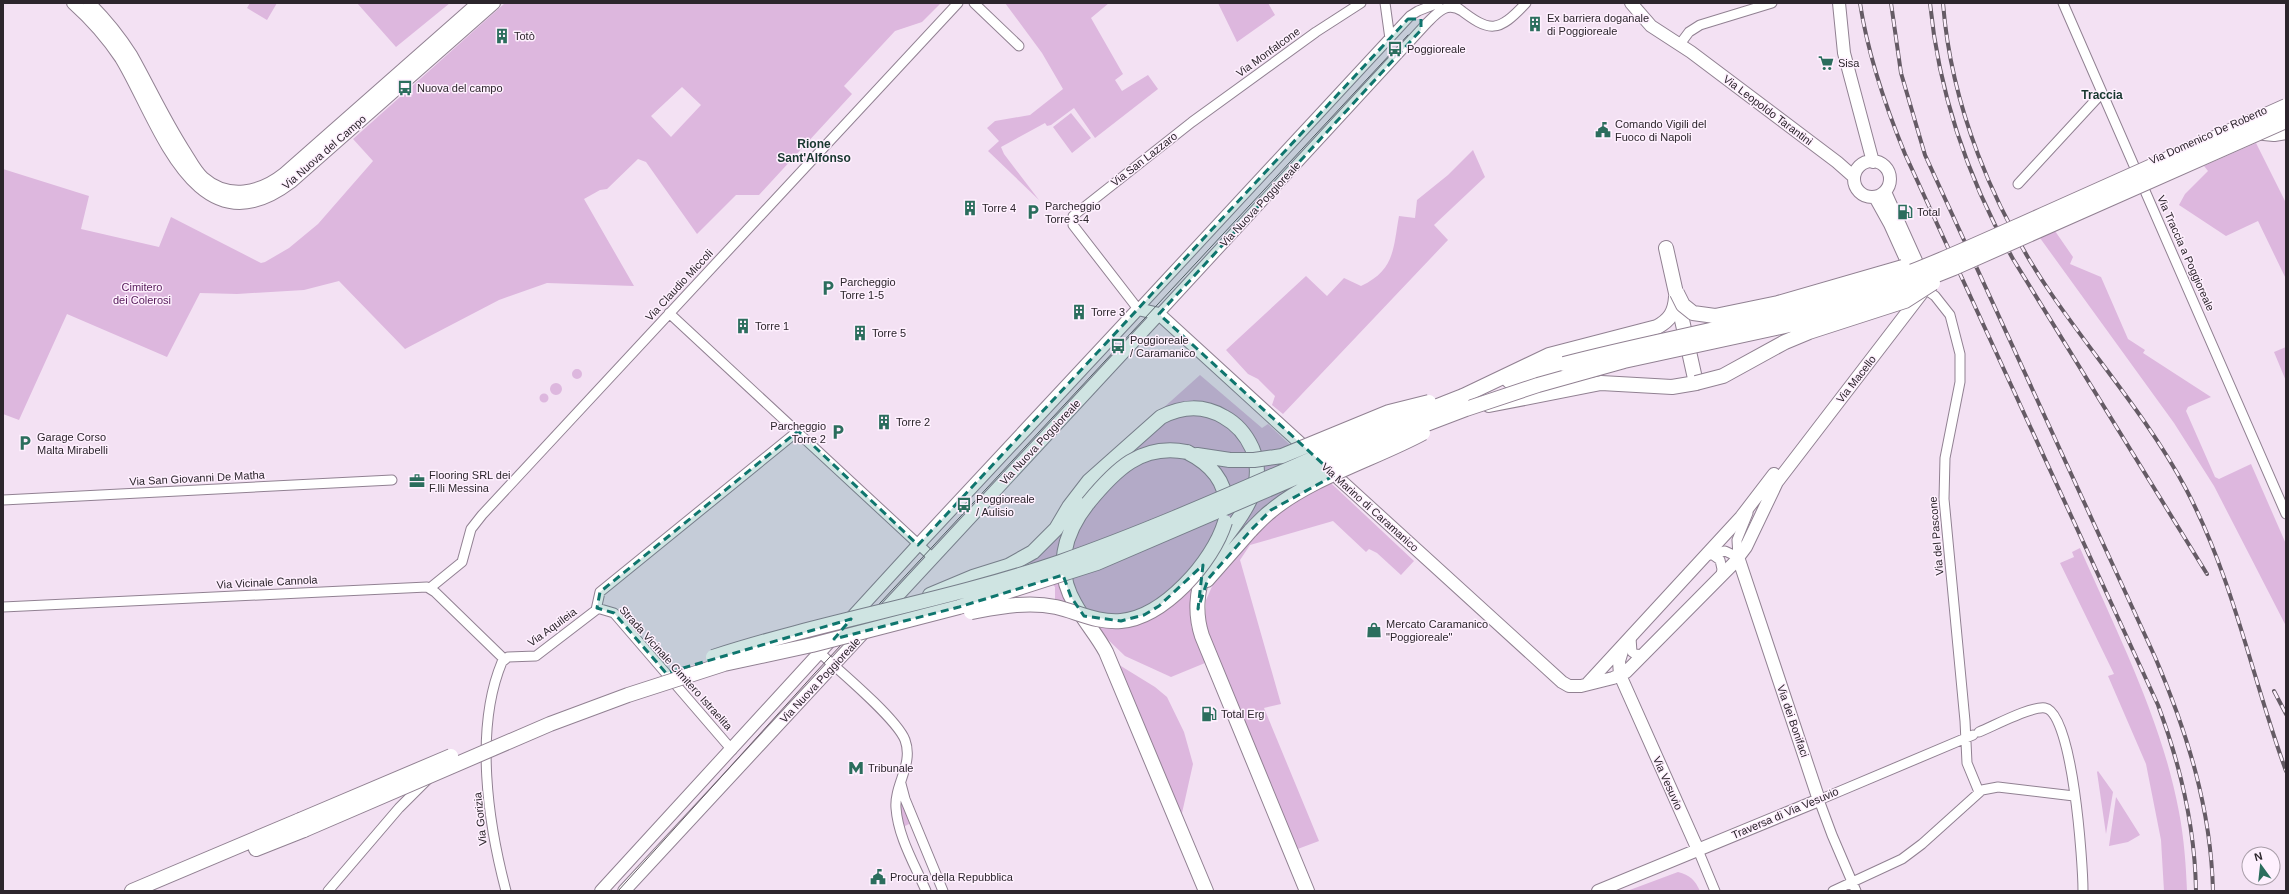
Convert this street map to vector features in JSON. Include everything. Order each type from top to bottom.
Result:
[{"type":"highway","points":[[1206,891],[1106,652],[1092,627],[1076,606],[1067,587],[1063,570],[1066,543],[1070,529],[1088,502],[1108,480],[1138,457],[1159,450],[1171,449],[1230,460],[1271,458],[1294,452],[1405,407],[1527,400],[1601,383],[1672,387],[1723,376],[1796,337],[1905,301],[1948,263],[2286,106]]},
{"type":"highway","points":[[154,891],[304,830],[550,724],[628,695],[724,664],[909,620],[1019,590],[1097,563],[1374,444],[1531,374],[1620,350],[1805,307],[1948,263],[2286,121]]},
{"type":"highway","points":[[2246,131],[2274,134],[2286,132]]},
{"type":"highway","points":[[1666,248],[1696,383]]},
{"type":"highway","points":[[1677,293],[1683,305],[1693,313],[1715,316],[1797,298],[1878,273],[1948,263]]},
{"type":"highway","points":[[1198,609],[1201,593],[1208,579],[1250,530],[1271,510],[1304,489],[1396,448],[1465,403],[1549,355],[1664,324],[1672,315],[1677,293]]},
{"type":"highway","points":[[132,891],[560,711],[717,656],[796,633],[981,587],[1088,552],[1400,420],[1465,403]]},
{"type":"highway","points":[[906,606],[962,581],[1008,566],[1033,552],[1056,528],[1069,507],[1089,481],[1161,417],[1175,410],[1189,408],[1212,411],[1228,419],[1243,432],[1252,447],[1258,475],[1247,507],[1206,568],[1200,583],[1198,609],[1199,626],[1307,891]]},
{"type":"highway","points":[[909,620],[1018,605],[1056,607],[1105,621],[1129,620],[1152,611],[1180,589],[1194,574],[1213,547],[1225,522],[1226,498],[1218,477],[1204,462],[1187,452]]},
{"type":"main road","name":"Via Nuova del Campo","points":[[74,3],[98,26],[121,59],[170,149],[189,178],[196,186],[217,198],[240,202],[262,199],[291,182],[494,3]]},
{"type":"main road","name":"Via Nuova del Campo","points":[[89,3],[106,19],[130,54],[179,144],[198,173],[204,179],[221,189],[239,192],[259,189],[284,174],[478,3]]},
{"type":"main road","name":"Via Leopoldo Tarantini","points":[[1631,3],[1650,26],[1680,44],[1837,162],[1854,177],[1859,192],[1869,197],[1880,194]]},
{"type":"main road","points":[[1839,3],[1844,53],[1873,162]]},
{"type":"main road","points":[[1837,162],[1851,163],[1863,156],[1868,146]]},
{"type":"main road","points":[[1854,177],[1861,165],[1873,162],[1884,166],[1890,175],[1888,187],[1880,194],[1925,289]]},
{"type":"main road","name":"Via Macello","points":[[1774,480],[1912,300],[1915,294],[1918,276]]},
{"type":"main road","name":"Via Macello","points":[[1774,480],[1925,289]]},
{"type":"main road","points":[[1138,309],[1159,314]]},
{"type":"main road","name":"Via Nuova Poggioreale","points":[[601,891],[821,654],[918,545],[1138,309]]},
{"type":"main road","name":"Via Nuova Poggioreale","points":[[624,891],[1159,314]]},
{"type":"main road","name":"Via Marino di Caramanico","points":[[1159,314],[1562,682],[1569,686],[1588,684],[1620,675]]},
{"type":"main road","points":[[1588,684],[1628,642],[1774,480]]},
{"type":"main road","points":[[1620,675],[1644,655],[1738,558],[1751,537],[1774,480]]},
{"type":"main road","name":"Via dei Bonifaci","points":[[1738,558],[1819,800]]},
{"type":"main road","points":[[1620,675],[1619,661],[1628,642]]},
{"type":"main road","name":"Via Vesuvio","points":[[1620,675],[1698,850]]},
{"type":"main road","name":"Traversa di Via Vesuvio","points":[[1602,890],[1819,800]]},
{"type":"street","name":"Via Claudio Miccoli","points":[[430,588],[462,562],[471,529],[477,521],[958,3]]},
{"type":"street","points":[[974,3],[1019,46]]},
{"type":"street","name":"Via Monfalcone","points":[[1192,122],[1316,32],[1361,3]]},
{"type":"street","points":[[1385,3],[1390,39]]},
{"type":"street","name":"Via Nuova Poggioreale","points":[[1138,309],[1408,19],[1418,11],[1438,3]]},
{"type":"street","name":"Via Nuova Poggioreale","points":[[1449,3],[1480,24],[1497,26],[1509,21],[1526,3]]},
{"type":"street","points":[[1680,44],[1689,32],[1700,25],[1772,3]]},
{"type":"street","name":"Via Traccia a Poggioreale","points":[[2063,3],[2286,514]]},
{"type":"street","name":"Via Nuova Poggioreale","points":[[1159,314],[1443,8],[1450,7],[1462,11]]},
{"type":"street","points":[[1408,19],[1416,17],[1421,19],[1421,30]]},
{"type":"street","points":[[2018,184],[2102,93]]},
{"type":"street","name":"Via Domenico De Roberto","points":[[2033,225],[2286,113]]},
{"type":"street","name":"Via San Lazzaro","points":[[1138,309],[1073,225],[1073,216],[1192,122]]},
{"type":"street","points":[[1918,276],[1948,263]]},
{"type":"street","name":"Via del Pascone","points":[[1925,289],[1935,296],[1950,315],[1960,354],[1960,382],[1945,458],[1944,499],[1973,735],[1967,763],[1979,792]]},
{"type":"street","points":[[669,313],[798,431],[932,558]]},
{"type":"street","points":[[597,608],[600,592],[798,431]]},
{"type":"street","name":"Via San Giovanni De Matha","points":[[3,500],[392,480]]},
{"type":"street","points":[[1738,558],[1737,540],[1751,505]]},
{"type":"street","points":[[1708,554],[1725,551],[1738,558]]},
{"type":"street","points":[[1708,554],[1713,555],[1720,560],[1722,569],[1721,576]]},
{"type":"street","name":"Via Vicinale Cannola","points":[[3,607],[423,587],[430,588]]},
{"type":"street","points":[[328,891],[399,808],[440,766],[486,743],[487,719],[501,664],[504,659],[430,588]]},
{"type":"street","name":"Via Aquileia","points":[[504,659],[536,656],[597,608]]},
{"type":"street","name":"Strada Vicinale Cimitero Istraelita","points":[[597,608],[614,614],[732,750]]},
{"type":"street","points":[[1628,642],[1632,652],[1639,656],[1644,655]]},
{"type":"street","points":[[821,654],[902,732],[907,755],[901,784],[896,799],[898,820],[926,891]]},
{"type":"street","name":"Traversa di Via Vesuvio","points":[[1819,800],[1973,735],[2037,709],[2045,708],[2052,711],[2056,717],[2069,754],[2074,796]]},
{"type":"street","name":"Via Gorizia","points":[[486,743],[490,812],[495,848],[506,891]]},
{"type":"street","points":[[901,784],[905,799],[943,891]]},
{"type":"street","points":[[1833,891],[1854,887],[1914,851],[1979,792],[1998,787],[2074,796],[2082,855],[2083,891]]},
{"type":"street","name":"Via dei Bonifaci","points":[[1819,800],[1830,831],[1854,887]]},
{"type":"street","name":"Via Vesuvio","points":[[1698,850],[1715,891]]},
{"type":"highlighted area","points":[[1408,19],[1421,19],[1421,30],[1159,314],[1335,475],[1271,510],[1251,530],[1208,579],[1198,609],[1203,565],[1159,606],[1144,615],[1121,621],[1084,616],[1071,597],[1063,575],[959,607],[834,639],[851,619],[666,673],[614,613],[597,608],[600,592],[798,431],[918,545]]},
{"type":"green space","points":[[250,3],[277,3],[267,20],[247,8]]},
{"type":"green space","points":[[357,3],[450,3],[396,47]]},
{"type":"green space","name":"Cimitero dei Colerosi","points":[[505,3],[941,3],[922,22],[895,31],[844,86],[852,94],[759,195],[736,195],[697,234],[646,162],[638,159],[607,189],[600,190],[584,199],[634,286],[547,283],[499,300],[405,349],[339,281],[304,290],[237,294],[200,293],[167,357],[67,314],[19,420],[3,414],[3,169],[89,196],[81,229],[159,247],[171,217],[261,263],[289,248],[318,224],[373,161],[353,139]],"holes":[[[682,87],[701,105],[671,137],[651,116]]]},
{"type":"green space","points":[[1005,3],[1109,3],[1091,18],[1123,74],[1115,80],[1122,91],[1148,75],[1158,89],[1095,138],[1074,108],[1051,125],[1047,126],[1045,123],[1001,147],[1004,154],[1039,200],[988,151],[999,141],[987,128],[995,121],[1030,115],[1063,89],[1042,53]]},
{"type":"green space","points":[[1218,3],[1268,3],[1275,15],[1237,42]]},
{"type":"green space","points":[[1071,113],[1091,138],[1072,153],[1053,127]]},
{"type":"green space","points":[[2256,143],[2286,203],[2286,279],[2258,221],[2226,236],[2179,205],[2185,194],[2208,171],[2204,166]]},
{"type":"green space","points":[[1473,150],[1485,177],[1434,225],[1448,240],[1283,414],[1272,405],[1275,396],[1258,379],[1248,374],[1226,350],[1306,276],[1327,296],[1344,278],[1361,286],[1372,280],[1386,266],[1390,257],[1399,216],[1415,218],[1417,200],[1448,175]]},
{"type":"green space","points":[[2055,231],[2073,257],[2070,264],[2101,277],[2128,339],[2145,350],[2143,353],[2211,397],[2188,407],[2186,411],[2215,477],[2219,479],[2251,464],[2286,544],[2286,626],[2214,486],[2174,423],[2040,238]]},
{"type":"green space","points":[[2286,347],[2286,381],[2274,352]]},
{"type":"green space","points":[[575,369],[579,369],[581,370],[581,378],[575,379],[572,376],[572,372]]},
{"type":"green space","points":[[1200,375],[1262,428],[1268,424],[1414,561],[1401,575],[1377,553],[1369,549],[1366,552],[1333,521],[1250,545],[1240,560],[1281,704],[1264,708],[1319,841],[1295,850],[1205,627],[1206,600],[1214,582],[1212,570],[1263,470],[1226,412],[1173,416],[1208,415],[1236,432],[1253,466],[1249,489],[1192,589],[1191,626],[1205,663],[1171,677],[1125,656],[1099,631],[1078,603],[1061,537],[1056,559],[1066,602],[1055,599],[1055,587],[1022,555],[1152,418]]},
{"type":"green space","points":[[554,383],[558,383],[562,389],[558,395],[554,395],[550,391],[550,387]]},
{"type":"green space","points":[[544,393],[549,398],[544,403],[539,398]]},
{"type":"green space","points":[[2080,548],[2137,677],[2162,744],[2181,822],[2187,891],[2164,891],[2161,840],[2146,764],[2108,676],[2114,674],[2060,563],[2074,557],[2072,552]]},
{"type":"green space","points":[[1116,663],[1155,687],[1167,697],[1184,732],[1193,764],[1182,813],[1178,815]]},
{"type":"green space","points":[[2098,771],[2113,792],[2106,834],[2097,772]]},
{"type":"green space","points":[[2116,797],[2140,835],[2128,842],[2109,846]]},
{"type":"green space","points":[[902,803],[911,823],[903,827],[900,804]]},
{"type":"green space","points":[[1678,872],[1692,878],[1700,891],[1627,891]]},
{"type":"tram line","points":[[618,891],[815,673],[1408,35]]},
{"type":"railway","points":[[1860,3],[1872,61],[1905,154],[2158,705],[2173,750],[2185,796],[2193,843],[2196,891]]},
{"type":"railway","points":[[1891,3],[1901,73],[1925,155],[2167,685],[2187,742],[2202,800],[2208,830],[2213,891]]},
{"type":"railway","points":[[1930,3],[1940,71],[1948,103],[1969,167],[1997,229],[2013,259],[2207,574]]},
{"type":"railway","points":[[1943,3],[1955,80],[1965,118],[1993,191],[2029,260],[2067,317],[2139,413],[2186,489],[2217,558],[2241,628],[2286,771]]},
{"type":"railway","points":[[2274,691],[2286,714]]},
{"type":"place","name":"Ex barriera doganale di Poggioreale","points":[[1535,24]]},
{"type":"place","name":"Totò","points":[[502,36]]},
{"type":"place","name":"Poggioreale","points":[[1395,49]]},
{"type":"place","name":"Sisa","points":[[1826,63]]},
{"type":"place","name":"Nuova del campo","points":[[405,88]]},
{"type":"place","name":"Comando Vigili del Fuoco di Napoli","points":[[1603,130]]},
{"type":"place","name":"Torre 4","points":[[970,208]]},
{"type":"place","name":"Parcheggio Torre 3-4","points":[[1033,212]]},
{"type":"place","name":"Total","points":[[1905,212]]},
{"type":"place","name":"Parcheggio Torre 1-5","points":[[828,288]]},
{"type":"place","name":"Torre 3","points":[[1079,312]]},
{"type":"place","name":"Torre 1","points":[[743,326]]},
{"type":"place","name":"Torre 5","points":[[860,333]]},
{"type":"place","name":"Poggioreale / Caramanico","points":[[1118,346]]},
{"type":"place","name":"Torre 2","points":[[884,422]]},
{"type":"place","name":"Parcheggio Torre 2","points":[[838,432]]},
{"type":"place","name":"Garage Corso Malta Mirabelli","points":[[25,443]]},
{"type":"place","name":"Flooring SRL dei F.lli Messina","points":[[417,481]]},
{"type":"place","name":"Poggioreale / Aulisio","points":[[964,505]]},
{"type":"place","name":"Mercato Caramanico \"Poggioreale\"","points":[[1374,630]]},
{"type":"place","name":"Total Erg","points":[[1209,714]]},
{"type":"place","name":"Tribunale","points":[[856,768]]},
{"type":"place","name":"Procura della Repubblica","points":[[878,877]]},
{"type":"district","name":"Traccia","points":[[2102,95]]},
{"type":"district","name":"Rione Sant'Alfonso","points":[[814,151]]}]
